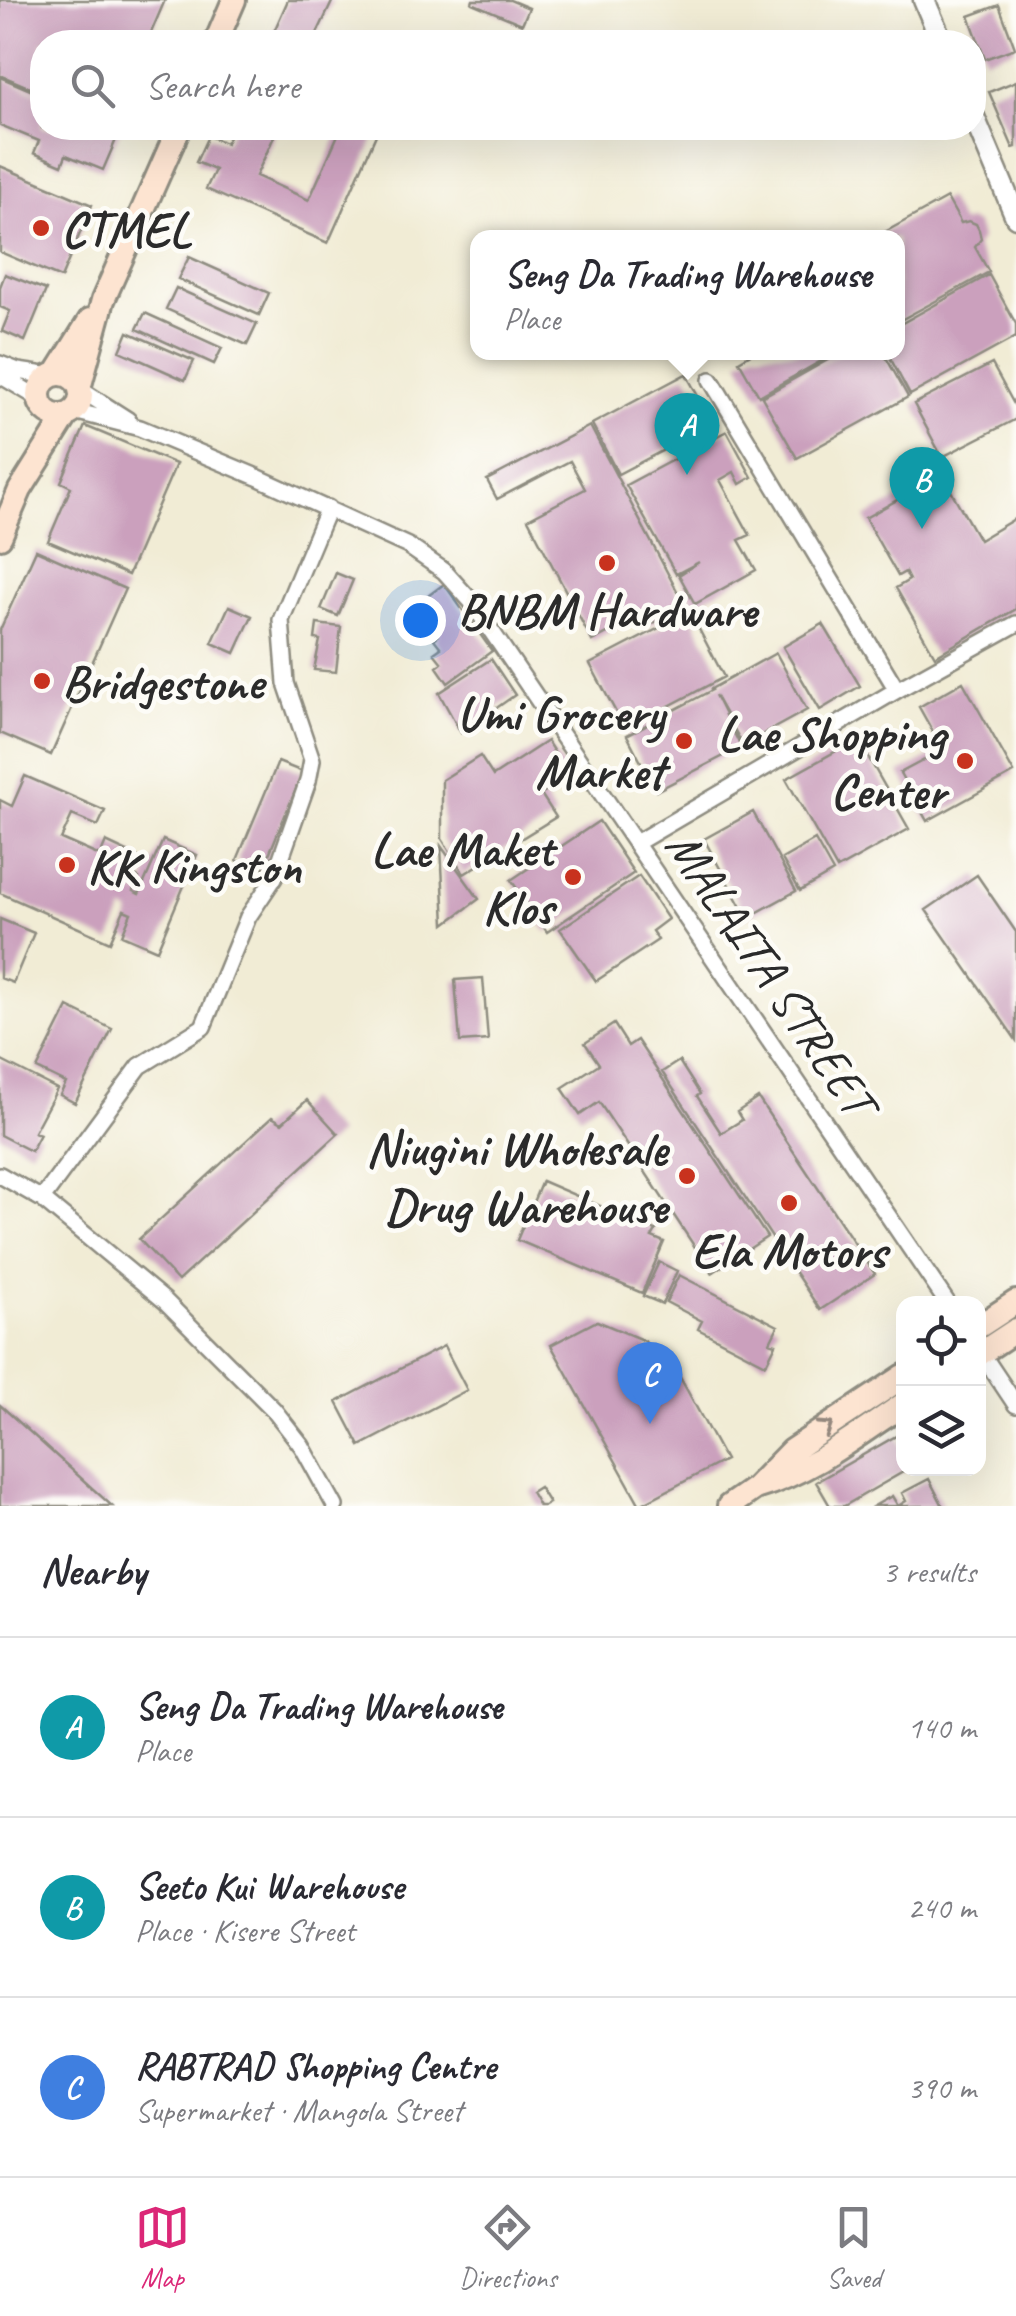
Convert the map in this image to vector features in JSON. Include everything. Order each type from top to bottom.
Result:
[{"type":"main road","points":[[221,30],[234,0]]},
{"type":"main road","points":[[0,537],[20,490],[76,400],[103,300],[173,140]]},
{"type":"main road","points":[[20,490],[41,402],[40,388],[53,375],[103,300]]},
{"type":"main road","points":[[53,375],[70,376],[76,400]]},
{"type":"main road","points":[[41,402],[50,413],[76,400]]},
{"type":"main road","points":[[986,1322],[1016,1302]]},
{"type":"main road","points":[[986,1348],[1016,1330]]},
{"type":"main road","points":[[729,1506],[755,1488],[791,1450],[896,1381]]},
{"type":"main road","points":[[755,1488],[801,1471],[896,1409]]},
{"type":"street","points":[[924,0],[937,30]]},
{"type":"street","points":[[984,140],[1016,218]]},
{"type":"street","points":[[0,364],[18,371],[53,375]]},
{"type":"street","points":[[0,375],[41,402]]},
{"type":"street","points":[[711,380],[897,690]]},
{"type":"street","name":"MALAITA STREET","points":[[76,400],[328,508],[408,546],[444,571],[471,602],[943,1296]]},
{"type":"street","points":[[42,1199],[140,1066],[202,1026],[248,916],[274,878],[312,760],[286,683],[281,620],[328,508]]},
{"type":"street","points":[[636,842],[1016,624]]},
{"type":"street","points":[[0,1175],[42,1199],[165,1302],[273,1409],[302,1446],[335,1506]]},
{"type":"street","points":[[986,1361],[1016,1406]]},
{"type":"building","points":[[0,0],[165,0],[152,30],[30,30],[30,88],[0,75]]},
{"type":"building","points":[[288,0],[333,0],[319,30],[275,30]]},
{"type":"building","points":[[510,0],[529,8],[522,24],[472,3]]},
{"type":"building","points":[[999,5],[1015,48],[986,59],[986,30],[974,30],[969,16]]},
{"type":"building","points":[[0,77],[30,90],[30,137],[0,125]]},
{"type":"building","points":[[1016,81],[1016,147],[1013,148],[989,92]]},
{"type":"building","points":[[116,140],[103,170],[66,155],[62,165],[34,153],[39,141]]},
{"type":"building","points":[[206,140],[226,143],[272,140],[256,176],[309,200],[336,140],[374,140],[328,243],[206,189],[215,170],[196,162]]},
{"type":"building","name":"CTMEL","points":[[0,166],[92,205],[61,278],[0,252]]},
{"type":"building","points":[[947,198],[961,223],[976,224],[981,239],[975,247],[989,272],[905,318],[905,230],[889,230]]},
{"type":"building","points":[[189,257],[269,293],[259,315],[178,279]]},
{"type":"building","points":[[5,274],[46,290],[25,341],[2,331],[10,311],[0,307]]},
{"type":"building","points":[[989,275],[1016,324],[1016,337],[910,395],[891,360],[905,360],[905,322]]},
{"type":"building","points":[[176,288],[257,324],[247,345],[166,309]]},
{"type":"building","points":[[145,313],[222,348],[214,364],[137,329]]},
{"type":"building","points":[[128,332],[194,361],[185,380],[120,351]]},
{"type":"building","points":[[741,360],[823,360],[759,396]]},
{"type":"building","points":[[828,360],[887,360],[908,397],[797,458],[762,397]]},
{"type":"building","points":[[992,364],[1016,408],[1016,419],[942,457],[914,404]]},
{"type":"building","points":[[686,374],[713,424],[618,474],[592,424]]},
{"type":"building","name":"Bridgestone","points":[[85,426],[176,464],[128,575],[48,541],[71,487],[61,482]]},
{"type":"building","name":"BNBM Hardware","points":[[590,426],[685,606],[644,628],[638,617],[592,641],[528,519],[585,489],[570,461],[497,499],[487,480]]},
{"type":"building","points":[[727,431],[752,477],[740,484],[734,472],[720,480],[750,535],[739,540],[756,570],[695,604],[679,575],[699,562],[676,574],[626,485]]},
{"type":"building","points":[[942,475],[979,540],[1016,518],[1016,609],[935,656],[896,588],[909,580],[905,572],[898,576],[865,518]]},
{"type":"building","name":"Bridgestone","points":[[36,550],[125,589],[51,755],[0,733],[0,630]]},
{"type":"building","points":[[336,573],[353,580],[338,616],[321,609]]},
{"type":"building","points":[[444,584],[492,651],[448,683],[437,667],[442,663],[434,653],[441,648],[434,639],[438,636],[428,612],[432,608],[425,598]]},
{"type":"building","points":[[229,606],[252,616],[235,653],[212,643]]},
{"type":"building","points":[[690,612],[724,677],[625,729],[590,664]]},
{"type":"building","points":[[317,624],[341,627],[336,672],[314,670],[320,640],[315,639]]},
{"type":"building","points":[[823,624],[860,686],[820,710],[783,647]]},
{"type":"building","points":[[776,653],[807,710],[743,745],[715,695],[741,747],[656,791],[627,735]]},
{"type":"building","points":[[491,659],[515,695],[461,733],[439,693]]},
{"type":"building","name":"Lae Shopping Center","points":[[963,682],[1014,773],[927,821],[900,773],[943,750],[919,707]]},
{"type":"building","points":[[858,739],[909,829],[837,869],[786,779]]},
{"type":"building","points":[[547,741],[569,776],[541,794],[556,817],[464,874],[442,839],[442,780],[480,756],[493,776]]},
{"type":"building","points":[[278,762],[303,772],[262,871],[237,860]]},
{"type":"building","name":"KK Kingston","points":[[25,776],[105,811],[98,826],[72,815],[61,839],[100,856],[106,842],[138,857],[131,874],[139,878],[133,891],[139,894],[163,840],[197,855],[157,950],[122,935],[131,913],[124,910],[110,942],[0,893],[0,800],[12,806]]},
{"type":"building","points":[[753,812],[796,891],[747,918],[704,839]]},
{"type":"building","name":"Lae Maket Klos","points":[[599,821],[634,873],[547,932],[511,880]]},
{"type":"building","points":[[815,840],[833,872],[800,891],[782,859]]},
{"type":"building","points":[[441,846],[479,899],[445,924]]},
{"type":"building","points":[[977,875],[1016,932],[1016,1040],[926,910]]},
{"type":"building","points":[[639,876],[668,919],[652,931],[658,940],[596,981],[560,929]]},
{"type":"building","points":[[0,919],[34,933],[13,983],[0,978]]},
{"type":"building","points":[[483,978],[488,1040],[460,1042],[455,980]]},
{"type":"building","points":[[68,1007],[112,1029],[75,1103],[60,1095],[66,1083],[37,1069]]},
{"type":"building","name":"Niugini Wholesale Drug Warehouse","points":[[614,1024],[628,1046],[637,1040],[767,1237],[712,1273],[599,1102],[580,1115],[562,1088],[599,1064],[585,1043]]},
{"type":"building","points":[[0,1060],[57,1089],[34,1132],[40,1134],[31,1151],[0,1135]]},
{"type":"building","name":"Ela Motors","points":[[679,1061],[721,1133],[742,1120],[737,1112],[758,1098],[875,1274],[820,1310],[662,1072]]},
{"type":"building","points":[[307,1100],[338,1134],[178,1281],[139,1239],[272,1117],[282,1123]]},
{"type":"building","points":[[542,1181],[656,1230],[652,1237],[664,1242],[642,1293],[517,1240]]},
{"type":"building","points":[[659,1262],[677,1271],[662,1304],[643,1296]]},
{"type":"building","points":[[679,1275],[778,1326],[770,1342],[776,1344],[766,1364],[698,1329],[702,1321],[666,1302]]},
{"type":"building","points":[[597,1321],[645,1341],[663,1377],[676,1370],[725,1460],[640,1505],[551,1345]]},
{"type":"building","points":[[444,1346],[467,1390],[360,1446],[337,1402]]},
{"type":"building","points":[[0,1405],[112,1506],[0,1506]]},
{"type":"building","points":[[896,1436],[896,1476],[844,1506],[830,1506],[816,1482]]},
{"type":"building","points":[[929,1479],[943,1506],[898,1506],[906,1501],[902,1493]]},
{"type":"building","points":[[539,1487],[549,1503],[544,1506],[539,1506],[531,1492]]},
{"type":"building","points":[[892,1496],[898,1506],[874,1506]]},
{"type":"place","name":"CTMEL","points":[[41,228]]},
{"type":"place","name":"Seng Da Trading Warehouse","points":[[687,475]]},
{"type":"place","name":"Seeto Kui Warehouse","points":[[922,529]]},
{"type":"place","name":"BNBM Hardware","points":[[607,563]]},
{"type":"place","name":"Bridgestone","points":[[42,681]]},
{"type":"place","name":"Umi Grocery Market","points":[[684,741]]},
{"type":"place","name":"Lae Shopping Center","points":[[965,761]]},
{"type":"place","name":"KK Kingston","points":[[67,865]]},
{"type":"place","name":"Lae Maket Klos","points":[[573,877]]},
{"type":"place","name":"Niugini Wholesale Drug Warehouse","points":[[687,1176]]},
{"type":"place","name":"Ela Motors","points":[[789,1203]]},
{"type":"place","name":"RABTRAD Shopping Centre","points":[[650,1424]]}]
